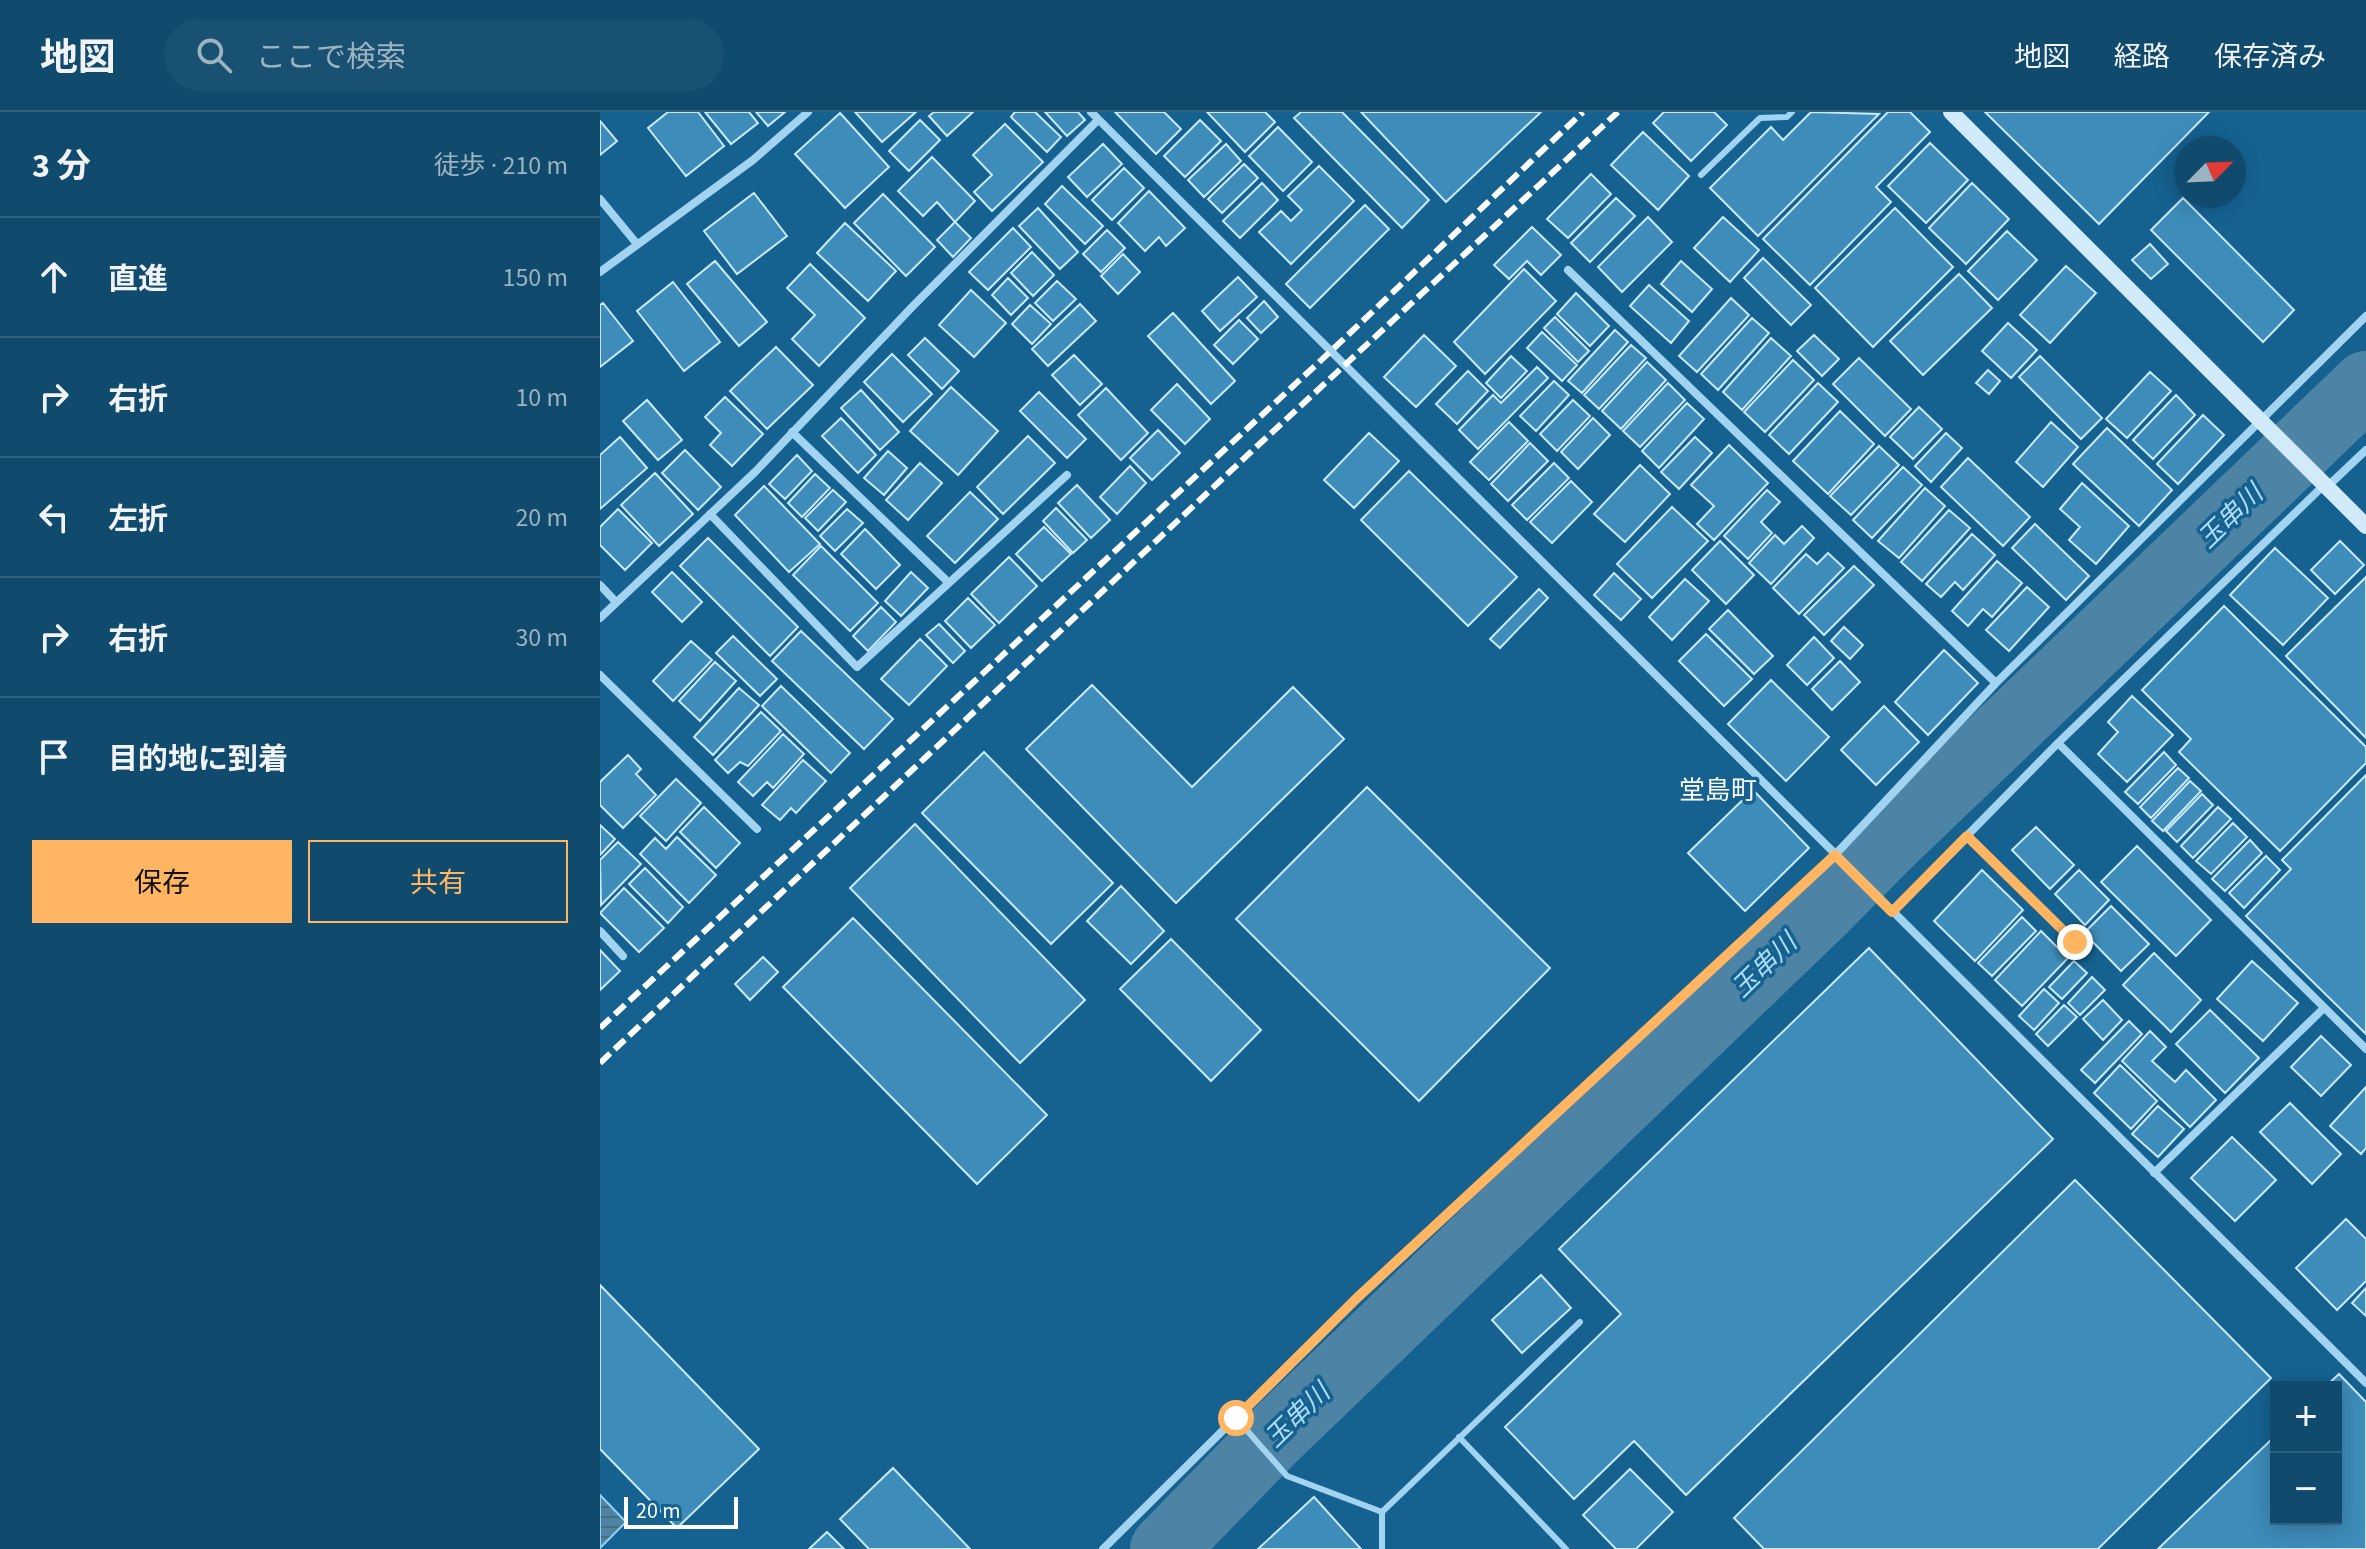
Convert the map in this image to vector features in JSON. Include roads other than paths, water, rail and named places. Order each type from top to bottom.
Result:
[{"type":"street","points":[[600,272],[753,160],[808,112]]},
{"type":"street","points":[[1091,112],[2366,1383]]},
{"type":"street","points":[[1951,112],[2366,526]]},
{"type":"street","points":[[600,618],[755,472],[1098,120]]},
{"type":"street","points":[[600,199],[637,244]]},
{"type":"street","points":[[1568,270],[1996,683]]},
{"type":"street","points":[[1103,1549],[1358,1297],[1835,855],[1996,683],[2366,316]]},
{"type":"street","points":[[792,432],[949,583]]},
{"type":"street","points":[[1892,912],[2058,743],[2323,484],[2366,450]]},
{"type":"street","points":[[710,514],[857,667],[1067,475]]},
{"type":"street","points":[[600,585],[616,602]]},
{"type":"street","points":[[600,675],[757,829]]},
{"type":"street","points":[[2058,743],[2366,1049]]},
{"type":"street","points":[[600,931],[623,956]]},
{"type":"street","points":[[2154,1173],[2324,1008]]},
{"type":"lane","points":[[1701,175],[1760,118],[1787,117],[1792,112]]},
{"type":"lane","points":[[1967,836],[2075,942]]},
{"type":"lane","points":[[1382,1549],[1382,1512],[1580,1322]]},
{"type":"lane","points":[[1236,1418],[1287,1476],[1382,1512]]},
{"type":"lane","points":[[1459,1437],[1566,1549]]},
{"type":"water","points":[[600,1495],[626,1522],[600,1548]]},
{"type":"waterway","name":"玉串川","points":[[1164,1549],[1270,1440],[2366,385]]},
{"type":"railway","points":[[600,1028],[1331,351],[1583,112]]},
{"type":"railway","points":[[600,1063],[1618,112]]},
{"type":"district","name":"堂島町","points":[[1718,790]]}]
